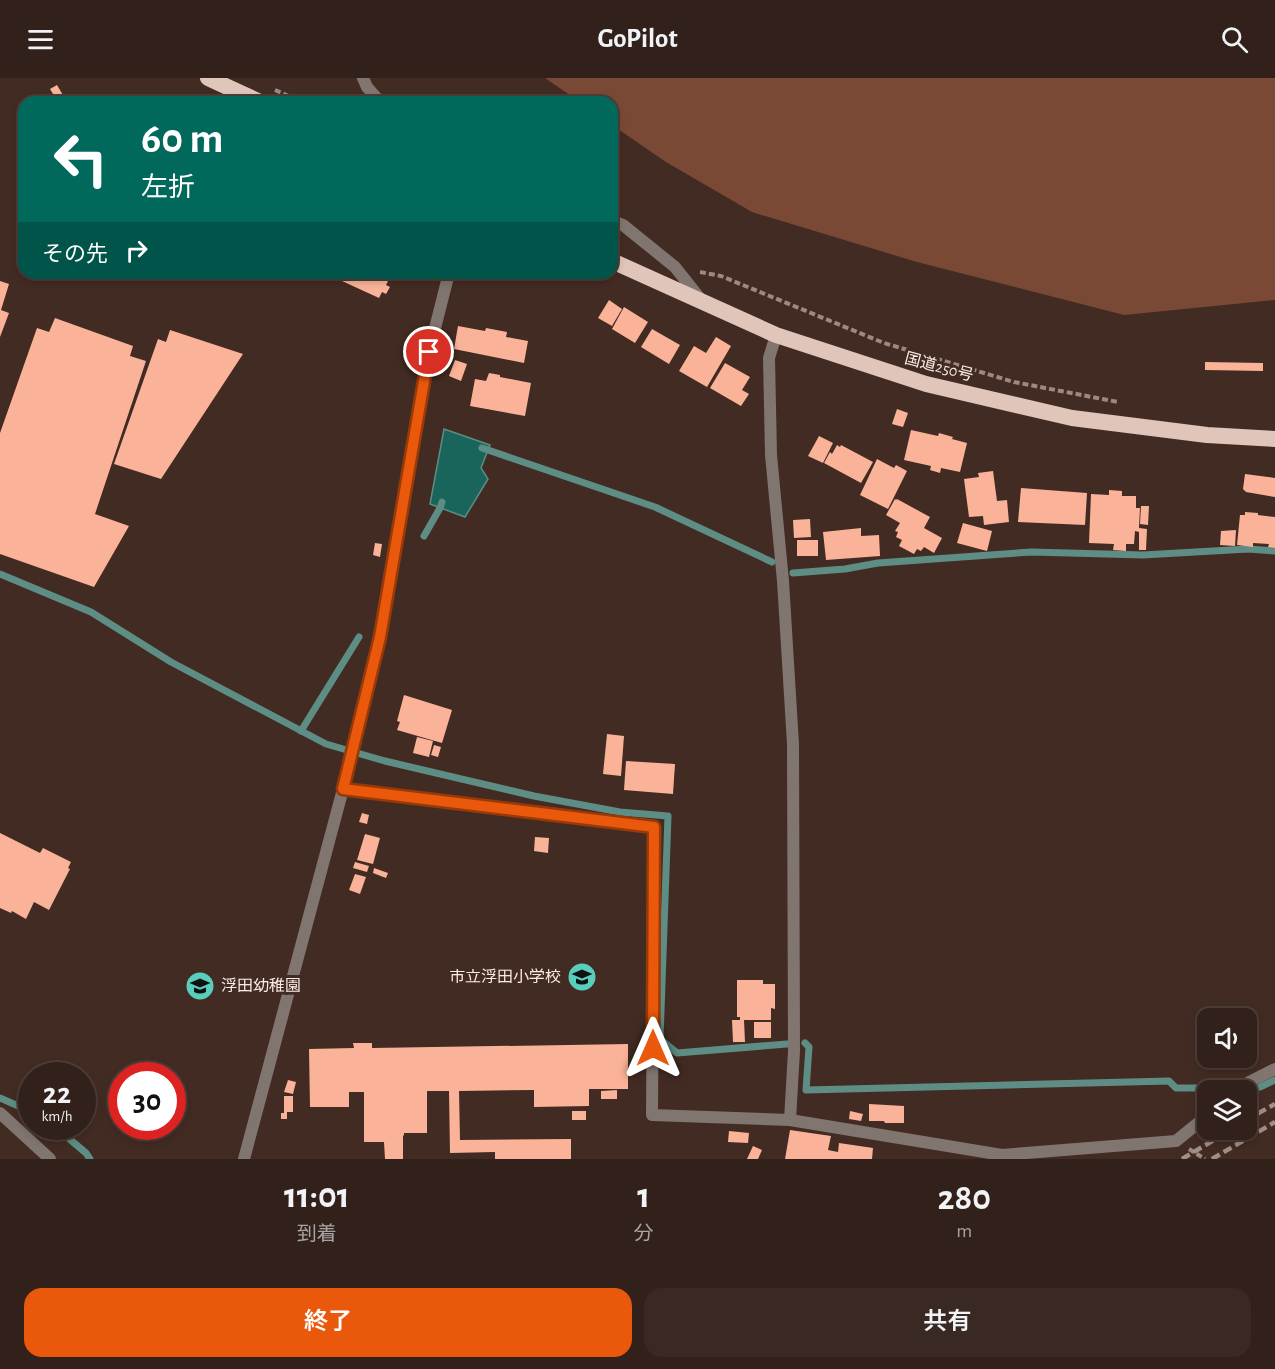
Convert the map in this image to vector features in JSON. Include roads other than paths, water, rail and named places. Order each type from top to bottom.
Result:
[{"type":"highway","points":[[208,78],[247,96]]},
{"type":"highway","name":"国道250号","points":[[618,264],[776,335],[926,384],[1072,418],[1207,435],[1275,439]]},
{"type":"street","points":[[363,78],[375,96]]},
{"type":"street","points":[[618,223],[675,267],[702,301]]},
{"type":"street","points":[[244,1159],[343,789],[380,637],[429,352],[447,279]]},
{"type":"street","points":[[776,335],[769,358],[771,444],[783,581],[793,744],[794,1051],[790,1120]]},
{"type":"street","points":[[343,789],[654,827],[652,1115],[790,1120],[1002,1155],[1176,1141],[1197,1124]]},
{"type":"street","points":[[1253,1080],[1275,1069]]},
{"type":"street","points":[[0,1113],[50,1159]]},
{"type":"water","points":[[444,429],[490,445],[481,468],[488,479],[465,517],[430,504]]},
{"type":"waterway","points":[[482,448],[655,507],[772,562]]},
{"type":"waterway","points":[[424,536],[442,502]]},
{"type":"waterway","points":[[793,573],[845,569],[878,563],[1031,552],[1143,555],[1248,549],[1275,551]]},
{"type":"waterway","points":[[0,574],[91,612],[171,662],[326,744],[385,761],[534,796],[620,812],[668,816],[660,1039],[677,1053],[787,1044]]},
{"type":"waterway","points":[[301,731],[359,637]]},
{"type":"waterway","points":[[805,1043],[809,1047],[806,1090],[1169,1081],[1176,1088],[1197,1088]]},
{"type":"waterway","points":[[1260,1087],[1275,1080]]},
{"type":"waterway","points":[[0,1098],[18,1106]]},
{"type":"waterway","points":[[71,1140],[90,1159]]},
{"type":"railway","points":[[1257,1114],[1275,1104]]},
{"type":"railway","points":[[1212,1159],[1275,1122]]},
{"type":"railway","points":[[1182,1159],[1214,1140]]},
{"type":"place","name":"市立浮田小学校","points":[[582,977]]},
{"type":"place","name":"浮田幼稚園","points":[[200,986]]}]
